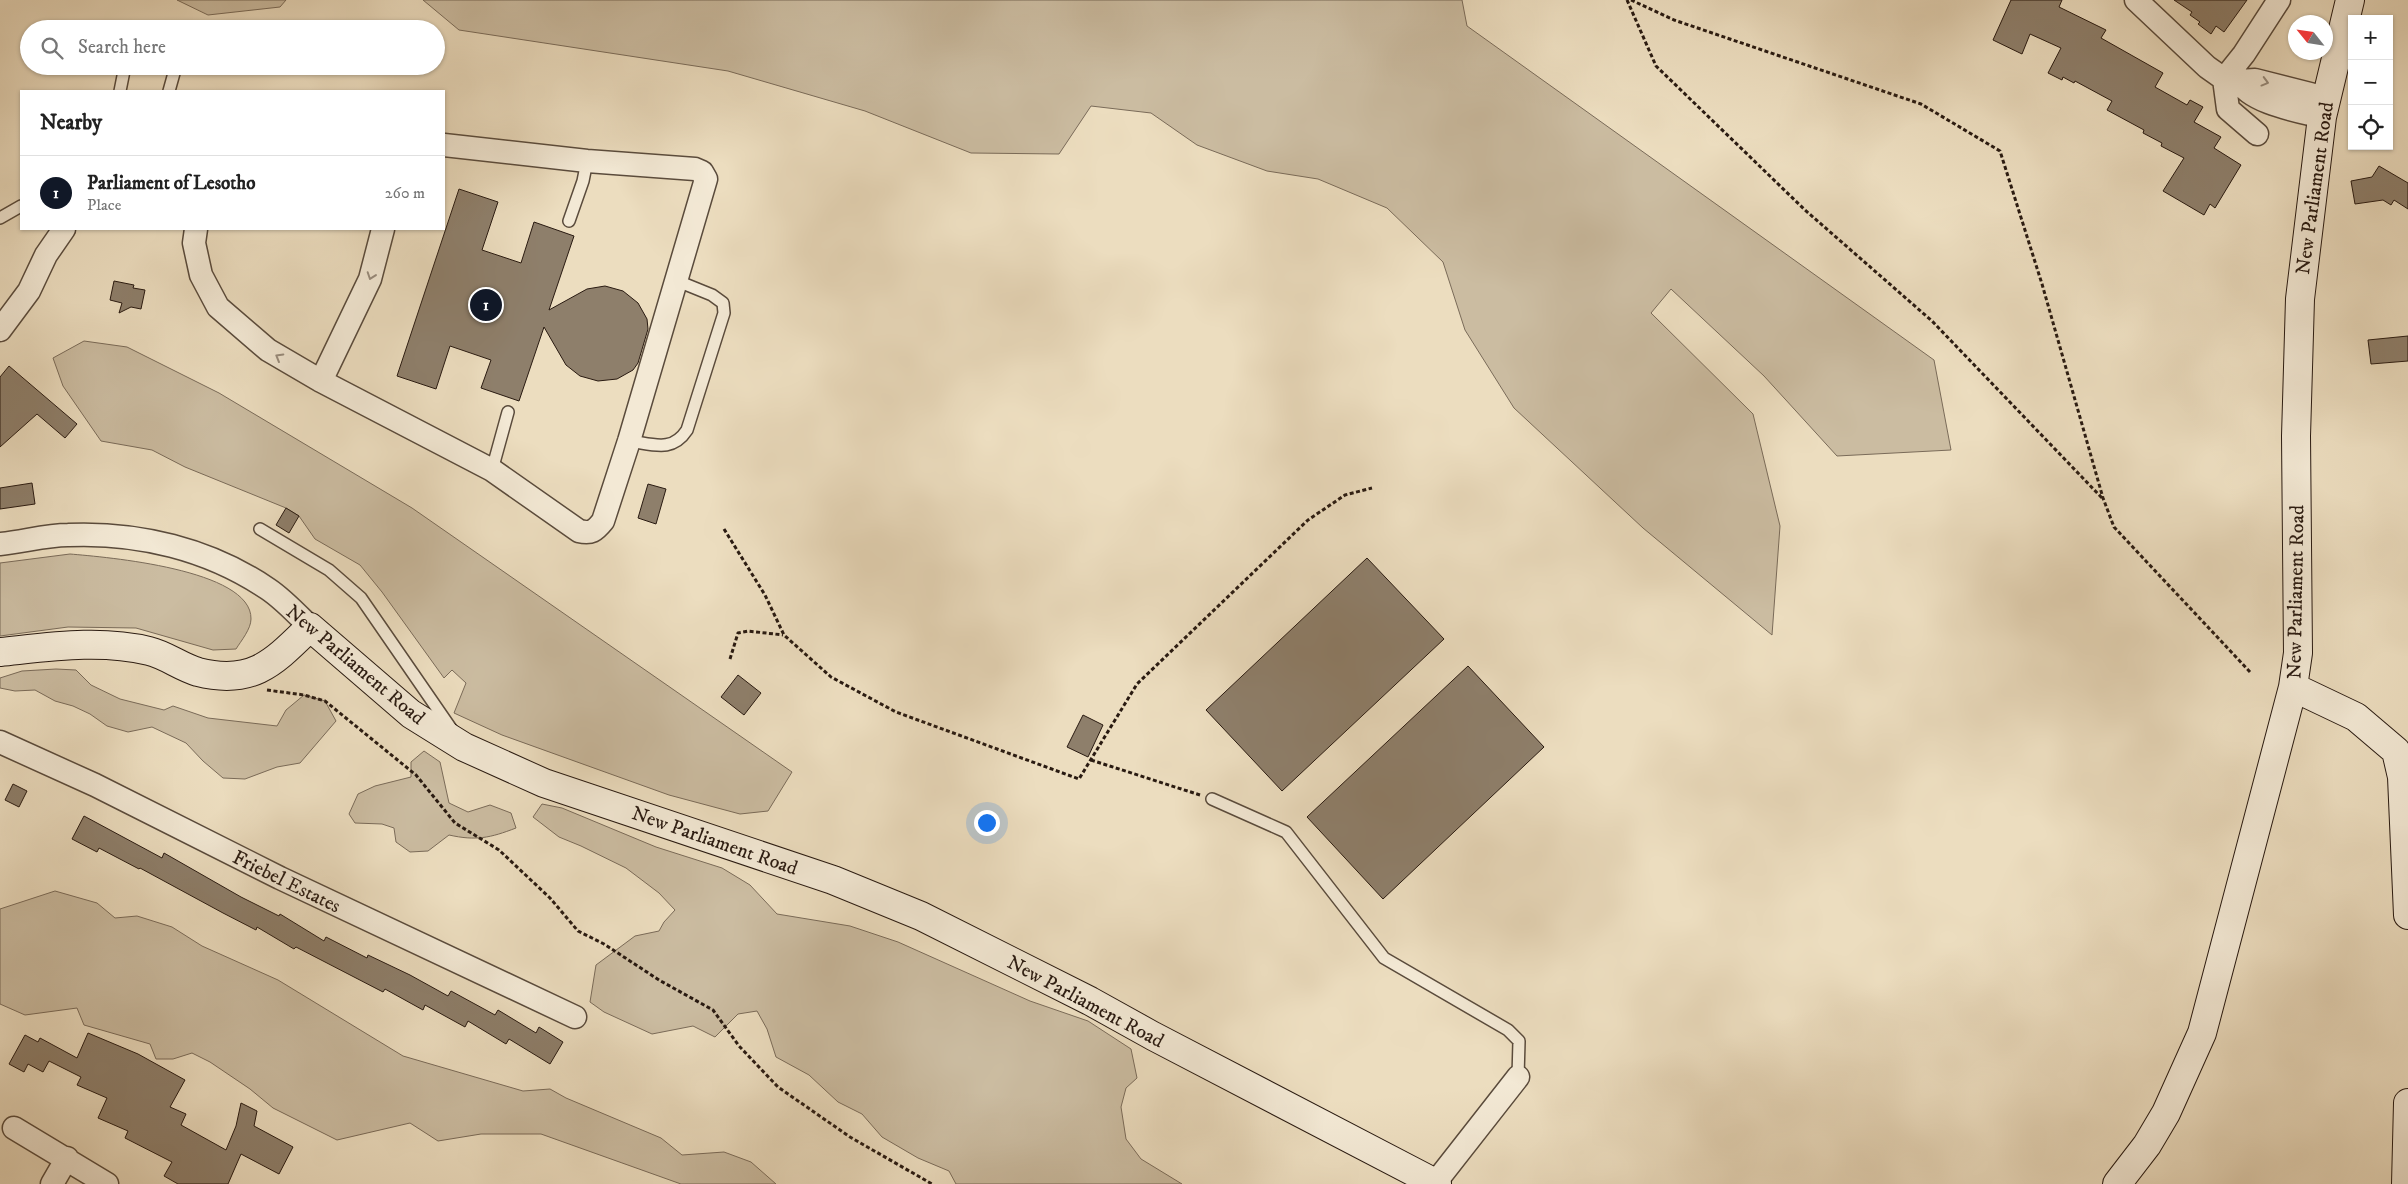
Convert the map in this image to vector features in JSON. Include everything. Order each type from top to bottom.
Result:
[{"type":"street","points":[[2136,0],[2207,67],[2231,80],[2255,80],[2324,107]]},
{"type":"street","points":[[2257,134],[2228,109],[2231,80],[2244,54],[2279,0]]},
{"type":"street","name":"New Parliament Road","points":[[2117,1184],[2147,1145],[2166,1112],[2202,1033],[2293,687],[2298,653],[2296,436],[2300,299],[2324,107],[2350,0]]},
{"type":"street","points":[[196,230],[194,243],[201,275],[218,307],[268,350],[321,381],[492,470],[579,531],[588,534],[596,530],[603,521],[629,441],[675,280],[706,187],[706,179],[702,172],[695,169],[588,161],[445,145]]},
{"type":"street","points":[[0,330],[29,290],[46,255],[63,230]]},
{"type":"street","points":[[321,381],[370,279],[383,230]]},
{"type":"street","name":"New Parliament Road","points":[[0,544],[66,534],[111,534],[188,550],[230,565],[270,590],[411,714],[464,747],[544,783],[833,880],[920,916],[1073,992],[1436,1184]]},
{"type":"street","points":[[0,652],[72,645],[116,647],[150,651],[197,672],[227,677],[252,673],[274,662],[310,627]]},
{"type":"street","points":[[2293,687],[2356,717],[2402,748],[2408,914]]},
{"type":"street","name":"Friebel Estates","points":[[0,742],[95,784],[280,878],[575,1017]]},
{"type":"street","points":[[1436,1184],[1518,1077]]},
{"type":"street","points":[[2406,1184],[2408,1103]]},
{"type":"street","points":[[14,1128],[107,1184]]},
{"type":"street","points":[[52,1184],[66,1158]]},
{"type":"lane","points":[[120,90],[123,75]]},
{"type":"lane","points":[[169,90],[173,75]]},
{"type":"lane","points":[[569,221],[584,181],[588,161]]},
{"type":"lane","points":[[0,218],[20,207]]},
{"type":"lane","points":[[629,441],[669,446],[680,440],[687,430],[724,314],[723,303],[712,295],[675,280]]},
{"type":"lane","points":[[492,470],[508,412]]},
{"type":"lane","points":[[260,528],[329,570],[360,598],[464,747]]},
{"type":"lane","points":[[1212,799],[1286,832],[1384,958],[1508,1030],[1519,1041],[1518,1077]]},
{"type":"path","points":[[1627,0],[1656,66],[1805,210],[1932,321],[2103,498]]},
{"type":"path","points":[[1631,0],[1674,20],[1921,104],[2000,151],[2042,284],[2103,498],[2114,526],[2251,673]]},
{"type":"path","points":[[724,529],[765,595],[784,635],[832,677],[896,712],[1079,779],[1137,684],[1308,520],[1345,495],[1372,488]]},
{"type":"path","points":[[730,659],[738,633],[748,631],[784,635]]},
{"type":"path","points":[[252,673],[260,687],[273,692],[304,695],[325,701],[416,775],[455,823],[499,850],[522,875],[550,898],[578,931],[604,944],[659,980],[713,1010],[739,1046],[778,1087],[850,1137],[932,1184]]},
{"type":"path","points":[[1090,760],[1212,799]]},
{"type":"shaded area","points":[[177,0],[286,0],[280,7],[208,15]]},
{"type":"shaded area","points":[[423,0],[1462,0],[1467,26],[1934,360],[1951,450],[1837,456],[1764,376],[1671,289],[1651,313],[1753,414],[1780,526],[1772,635],[1643,528],[1514,408],[1465,330],[1443,262],[1387,208],[1318,179],[1267,171],[1197,145],[1151,113],[1091,106],[1059,154],[971,153],[865,111],[728,71],[459,30]]},
{"type":"shaded area","points":[[84,341],[127,347],[219,393],[412,508],[792,772],[768,811],[740,814],[669,795],[502,735],[454,713],[466,683],[452,670],[444,678],[382,592],[360,565],[315,539],[299,516],[286,508],[185,467],[152,450],[101,441],[63,386],[53,358]]},
{"type":"shaded area","points":[[70,554],[143,563],[203,577],[228,588],[245,602],[251,619],[249,627],[236,649],[213,650],[136,628],[68,627],[0,636],[0,563]]},
{"type":"shaded area","points":[[76,670],[91,685],[120,699],[164,710],[173,706],[208,718],[277,726],[286,710],[304,695],[325,701],[336,721],[300,763],[277,767],[245,779],[223,778],[186,743],[152,727],[128,732],[107,726],[90,714],[73,706],[55,701],[35,690],[15,691],[0,688],[0,678],[22,671]]},
{"type":"shaded area","points":[[424,751],[440,762],[449,803],[468,812],[490,805],[511,813],[516,828],[483,838],[449,835],[428,851],[410,852],[396,842],[394,828],[382,824],[355,823],[349,814],[358,794],[375,786],[411,777],[411,762]]},
{"type":"shaded area","points":[[542,804],[562,808],[656,847],[722,868],[750,885],[777,914],[850,926],[898,942],[1030,1001],[1088,1021],[1131,1049],[1137,1078],[1126,1088],[1121,1107],[1126,1139],[1141,1159],[1182,1184],[956,1184],[949,1171],[918,1158],[882,1137],[862,1114],[838,1102],[809,1075],[776,1057],[767,1029],[757,1011],[738,1014],[715,1037],[693,1026],[652,1034],[604,1012],[590,1002],[596,965],[635,936],[659,931],[675,910],[659,893],[626,868],[559,837],[533,817]]},
{"type":"shaded area","points":[[55,891],[97,903],[115,918],[137,916],[172,927],[202,946],[278,980],[403,1056],[523,1091],[550,1089],[566,1098],[661,1138],[682,1155],[724,1152],[751,1162],[776,1184],[681,1184],[541,1134],[481,1134],[438,1141],[410,1123],[337,1140],[273,1108],[250,1089],[210,1062],[192,1053],[173,1059],[156,1059],[150,1044],[84,1025],[77,1008],[25,1015],[0,1004],[0,909]]},
{"type":"building","points":[[2011,0],[2062,0],[2059,7],[2106,30],[2101,38],[2163,73],[2155,87],[2187,105],[2190,100],[2203,107],[2194,122],[2221,137],[2214,148],[2241,165],[2215,208],[2210,204],[2204,215],[2163,191],[2184,158],[2161,146],[2162,143],[2143,133],[2144,130],[2107,110],[2112,101],[2075,81],[2074,83],[2063,77],[2062,80],[2048,73],[2061,48],[2030,34],[2022,54],[1993,40]]},
{"type":"building","points":[[2174,0],[2247,0],[2224,32],[2216,26],[2211,34],[2198,24],[2200,22],[2190,15],[2192,12]]},
{"type":"building","points":[[2379,166],[2408,183],[2408,209],[2394,200],[2391,205],[2383,200],[2355,204],[2351,181],[2372,177]]},
{"type":"building","points":[[459,189],[498,202],[482,250],[521,263],[534,222],[574,236],[549,310],[587,289],[605,286],[623,291],[638,303],[647,319],[648,329],[638,363],[633,370],[617,379],[598,381],[580,376],[566,365],[544,327],[519,401],[481,388],[491,360],[450,346],[436,389],[397,376]]},
{"type":"building","points":[[114,281],[134,285],[133,288],[145,290],[141,309],[131,307],[119,313],[122,303],[110,300]]},
{"type":"building","points":[[2408,336],[2408,361],[2371,364],[2368,340]]},
{"type":"building","points":[[9,366],[77,424],[65,438],[37,414],[0,447],[0,377]]},
{"type":"building","points":[[32,483],[35,504],[0,509],[0,488]]},
{"type":"building","points":[[648,484],[666,489],[656,524],[638,518]]},
{"type":"building","points":[[286,508],[299,516],[289,533],[276,525]]},
{"type":"building","points":[[1367,558],[1444,639],[1282,791],[1206,710]]},
{"type":"building","points":[[1468,666],[1544,747],[1383,899],[1307,817]]},
{"type":"building","points":[[738,675],[761,693],[744,715],[721,697]]},
{"type":"building","points":[[1083,715],[1103,725],[1088,757],[1067,747]]},
{"type":"building","points":[[13,784],[27,791],[19,807],[5,800]]},
{"type":"building","points":[[84,816],[162,858],[164,853],[241,897],[279,916],[280,914],[324,941],[326,937],[367,958],[368,955],[448,996],[451,991],[495,1015],[498,1010],[536,1033],[539,1027],[563,1042],[550,1064],[509,1039],[506,1044],[468,1021],[465,1027],[425,1005],[423,1010],[385,989],[383,992],[296,947],[294,949],[257,927],[256,930],[140,868],[99,848],[97,852],[72,839]]},
{"type":"building","points":[[88,1033],[138,1054],[185,1080],[170,1107],[186,1114],[181,1125],[226,1150],[236,1126],[241,1103],[257,1111],[254,1126],[293,1147],[279,1174],[241,1154],[228,1184],[178,1184],[164,1176],[172,1162],[125,1138],[128,1131],[98,1118],[107,1098],[77,1085],[81,1077],[49,1061],[43,1072],[28,1064],[24,1072],[9,1064],[25,1035],[38,1042],[40,1038],[77,1058]]},
{"type":"place","name":"Parliament of Lesotho","points":[[486,305]]}]
